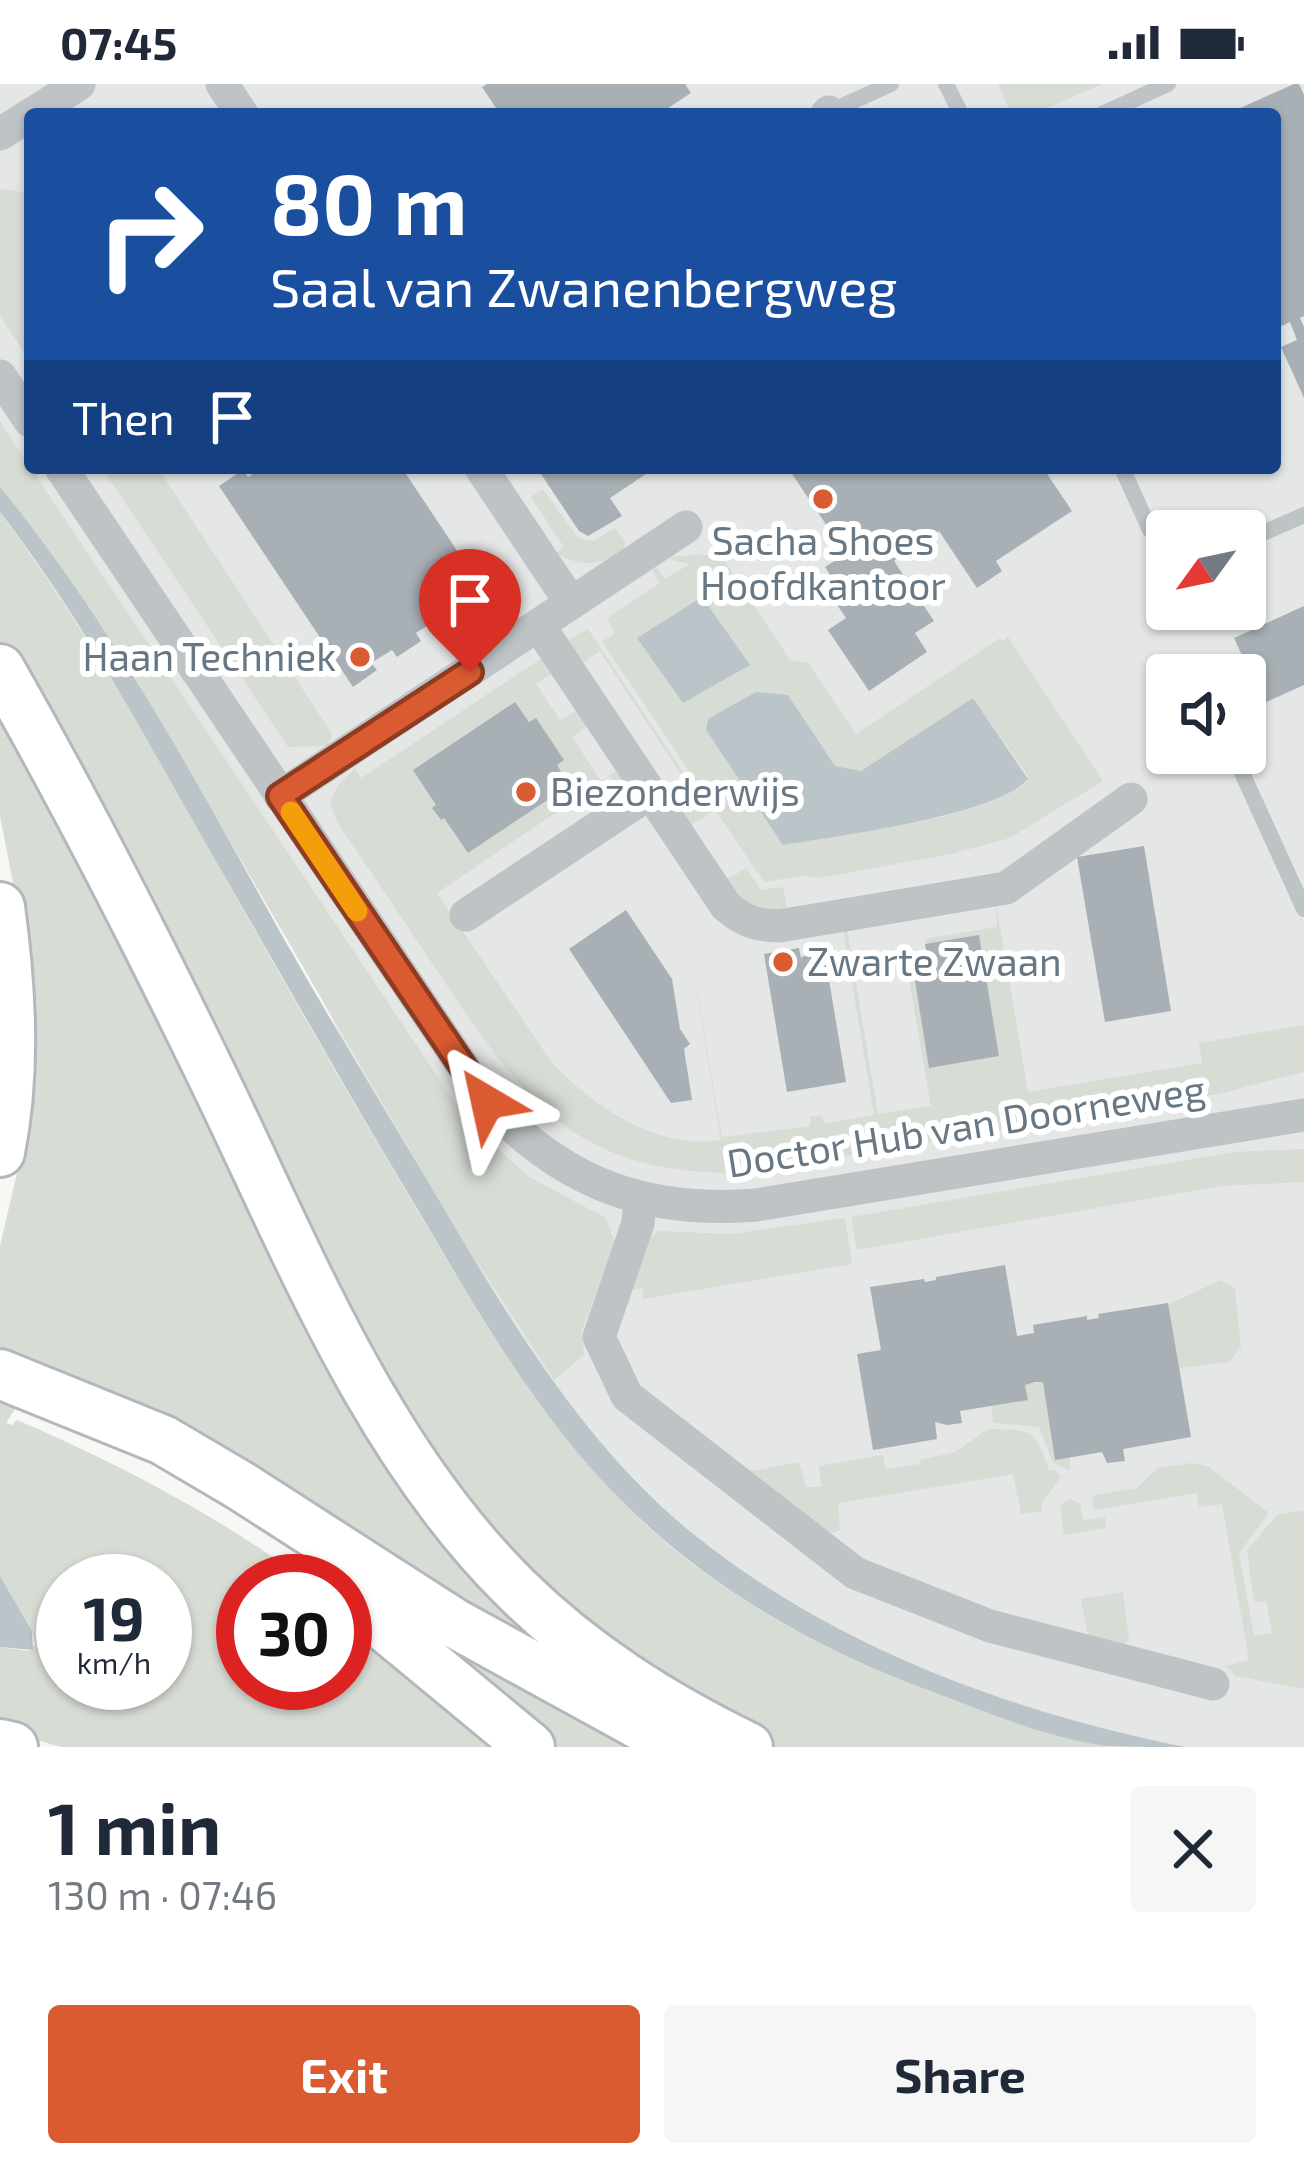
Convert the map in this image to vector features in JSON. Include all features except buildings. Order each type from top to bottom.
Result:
[{"type":"main road","points":[[0,669],[138,927],[345,1348],[434,1491],[514,1587],[588,1652],[675,1711],[748,1747]]},
{"type":"main road","points":[[0,907],[10,1048],[0,1152]]},
{"type":"main road","points":[[0,1374],[163,1440],[454,1623],[681,1747]]},
{"type":"main road","points":[[0,1405],[164,1474],[289,1554]]},
{"type":"main road","points":[[372,1616],[530,1747]]},
{"type":"main road","points":[[0,1744],[13,1747]]},
{"type":"street","points":[[42,108],[79,84]]},
{"type":"street","points":[[0,376],[24,412]]},
{"type":"street","name":"Doctor Hub van Doorneweg","points":[[65,474],[487,1102],[540,1152],[594,1184],[640,1199],[721,1208],[773,1203],[1304,1115]]},
{"type":"street","points":[[485,474],[571,603]]},
{"type":"street","points":[[280,796],[686,527]]},
{"type":"street","points":[[539,626],[726,907],[760,926],[1006,888],[1131,799]]},
{"type":"street","points":[[466,915],[650,793]]},
{"type":"street","points":[[640,1199],[638,1223],[599,1337],[627,1396],[855,1573],[990,1626],[1214,1684]]},
{"type":"lane","points":[[839,108],[891,84]]},
{"type":"lane","points":[[1115,108],[1168,84]]},
{"type":"lane","points":[[1125,474],[1146,521]]},
{"type":"lane","points":[[1266,532],[1304,515]]},
{"type":"lane","points":[[1243,774],[1304,909]]},
{"type":"shaded area","points":[[0,84],[1304,84],[1304,1747],[1088,1747],[953,1715],[715,1593],[585,1472],[508,1366],[161,682],[0,451]]},
{"type":"shaded area","points":[[998,84],[1102,84],[1048,108],[1008,108]]},
{"type":"shaded area","points":[[0,189],[24,192],[24,352],[0,316]]},
{"type":"shaded area","points":[[0,422],[24,458],[24,474],[35,474],[466,1119],[529,1177],[606,1218],[615,1243],[582,1330],[584,1355],[554,1380],[458,1233],[129,668],[0,487]]},
{"type":"shaded area","points":[[106,474],[162,474],[332,734],[328,746],[288,747]]},
{"type":"shaded area","points":[[0,487],[80,594],[152,706],[319,1000],[513,1322],[613,1457],[692,1533],[746,1573],[864,1642],[926,1670],[1054,1715],[1186,1747],[1105,1746],[1061,1737],[849,1657],[731,1591],[659,1536],[595,1473],[539,1402],[464,1287],[108,674],[0,512]]},
{"type":"shaded area","points":[[543,489],[578,538],[593,541],[615,528],[625,541],[623,554],[589,563],[556,553],[564,547],[531,497]]},
{"type":"shaded area","points":[[0,512],[133,715],[469,1296],[535,1396],[609,1488],[695,1566],[790,1627],[945,1697],[1107,1747],[765,1747],[583,1632],[436,1471],[0,646]]},
{"type":"shaded area","points":[[722,557],[790,660],[808,663],[856,734],[1008,637],[1103,781],[1010,838],[819,878],[764,882],[602,642],[615,633],[607,618],[660,583],[652,570],[656,567],[665,579],[690,564],[668,559]],"holes":[[[788,695],[835,766],[862,771],[973,698],[1028,776],[1027,782],[1004,796],[945,816],[788,844]]]},
{"type":"shaded area","points":[[702,597],[750,665],[683,703],[637,638]]},
{"type":"shaded area","points":[[588,629],[710,813],[691,825],[683,814],[699,802],[600,651],[576,667],[564,634],[568,640]]},
{"type":"shaded area","points":[[542,658],[554,672],[536,684],[560,720],[578,710],[588,725],[572,737],[601,781],[619,770],[624,791],[622,794],[610,776],[437,893],[550,1060],[584,1093],[649,1131],[697,1142],[721,1140],[688,939],[722,1137],[810,1126],[810,1117],[822,1115],[824,1124],[874,1115],[843,929],[847,929],[878,1114],[931,1106],[908,973],[913,972],[930,1068],[999,1056],[924,939],[997,927],[996,904],[1028,1092],[1202,1063],[1199,1043],[1304,1025],[1304,1072],[1218,1094],[741,1173],[638,1161],[598,1146],[563,1124],[532,1097],[474,1025],[337,822],[330,803],[338,785],[355,768],[361,778]],"holes":[[[515,702],[570,784],[468,853],[444,818],[440,820],[433,808],[436,805],[413,770]]]},
{"type":"shaded area","points":[[756,692],[788,695],[835,766],[861,771],[973,698],[1028,779],[984,804],[950,814],[783,845],[706,730],[708,719]]},
{"type":"shaded area","points":[[0,697],[206,1093],[559,1659],[48,1371],[50,1366],[44,1364],[6,1423],[17,1420],[93,1454],[267,1554],[216,1554],[216,1710],[372,1710],[372,1633],[508,1747],[61,1747],[0,1730],[0,1647],[29,1651],[35,1645],[32,1631],[0,1576],[0,1246],[23,1147],[26,950],[0,816]]},
{"type":"shaded area","points":[[746,868],[761,890],[783,887],[788,914],[752,909],[724,882]]},
{"type":"shaded area","points":[[1304,1149],[1304,1182],[1221,1186],[857,1250],[851,1217],[1234,1152]]},
{"type":"shaded area","points":[[845,1218],[852,1264],[643,1299],[643,1288],[626,1291],[645,1243],[658,1231],[731,1234]]},
{"type":"shaded area","points":[[1221,1280],[1235,1288],[1241,1347],[1229,1362],[1175,1369],[1165,1306]]},
{"type":"shaded area","points":[[1047,1381],[1070,1455],[1070,1470],[1053,1463],[1039,1427],[993,1423],[991,1402],[1021,1385]]},
{"type":"shaded area","points":[[988,1429],[1030,1434],[1049,1470],[1061,1477],[1042,1503],[1042,1511],[1021,1514],[1013,1474],[838,1503],[840,1530],[830,1534],[748,1472],[799,1462],[806,1487],[821,1487],[819,1466],[883,1455],[886,1469],[920,1464],[920,1460],[955,1452]]},
{"type":"shaded area","points":[[1192,1463],[1209,1467],[1269,1513],[1239,1553],[1254,1636],[1272,1633],[1266,1601],[1254,1602],[1247,1550],[1277,1515],[1304,1510],[1304,1689],[1236,1676],[1226,1666],[1249,1660],[1222,1504],[1199,1507],[1197,1493],[1095,1510],[1095,1495],[1137,1488],[1157,1468]]},
{"type":"shaded area","points":[[1070,1499],[1080,1503],[1083,1520],[1105,1517],[1106,1528],[1064,1535],[1060,1506]]},
{"type":"shaded area","points":[[0,1576],[32,1631],[33,1650],[0,1647]]},
{"type":"shaded area","points":[[1123,1592],[1129,1640],[1118,1648],[1089,1641],[1081,1599]]},
{"type":"shaded area","points":[[372,1594],[645,1747],[547,1747]]},
{"type":"slow traffic","points":[[291,812],[357,911]]},
{"type":"place","name":"Sacha Shoes Hoofdkantoor","points":[[823,499]]},
{"type":"place","name":"Haan Techniek","points":[[360,657]]},
{"type":"place","name":"Biezonderwijs","points":[[526,792]]},
{"type":"place","name":"Zwarte Zwaan","points":[[783,962]]},
{"type":"route","points":[[470,672],[280,796],[487,1102]]}]
